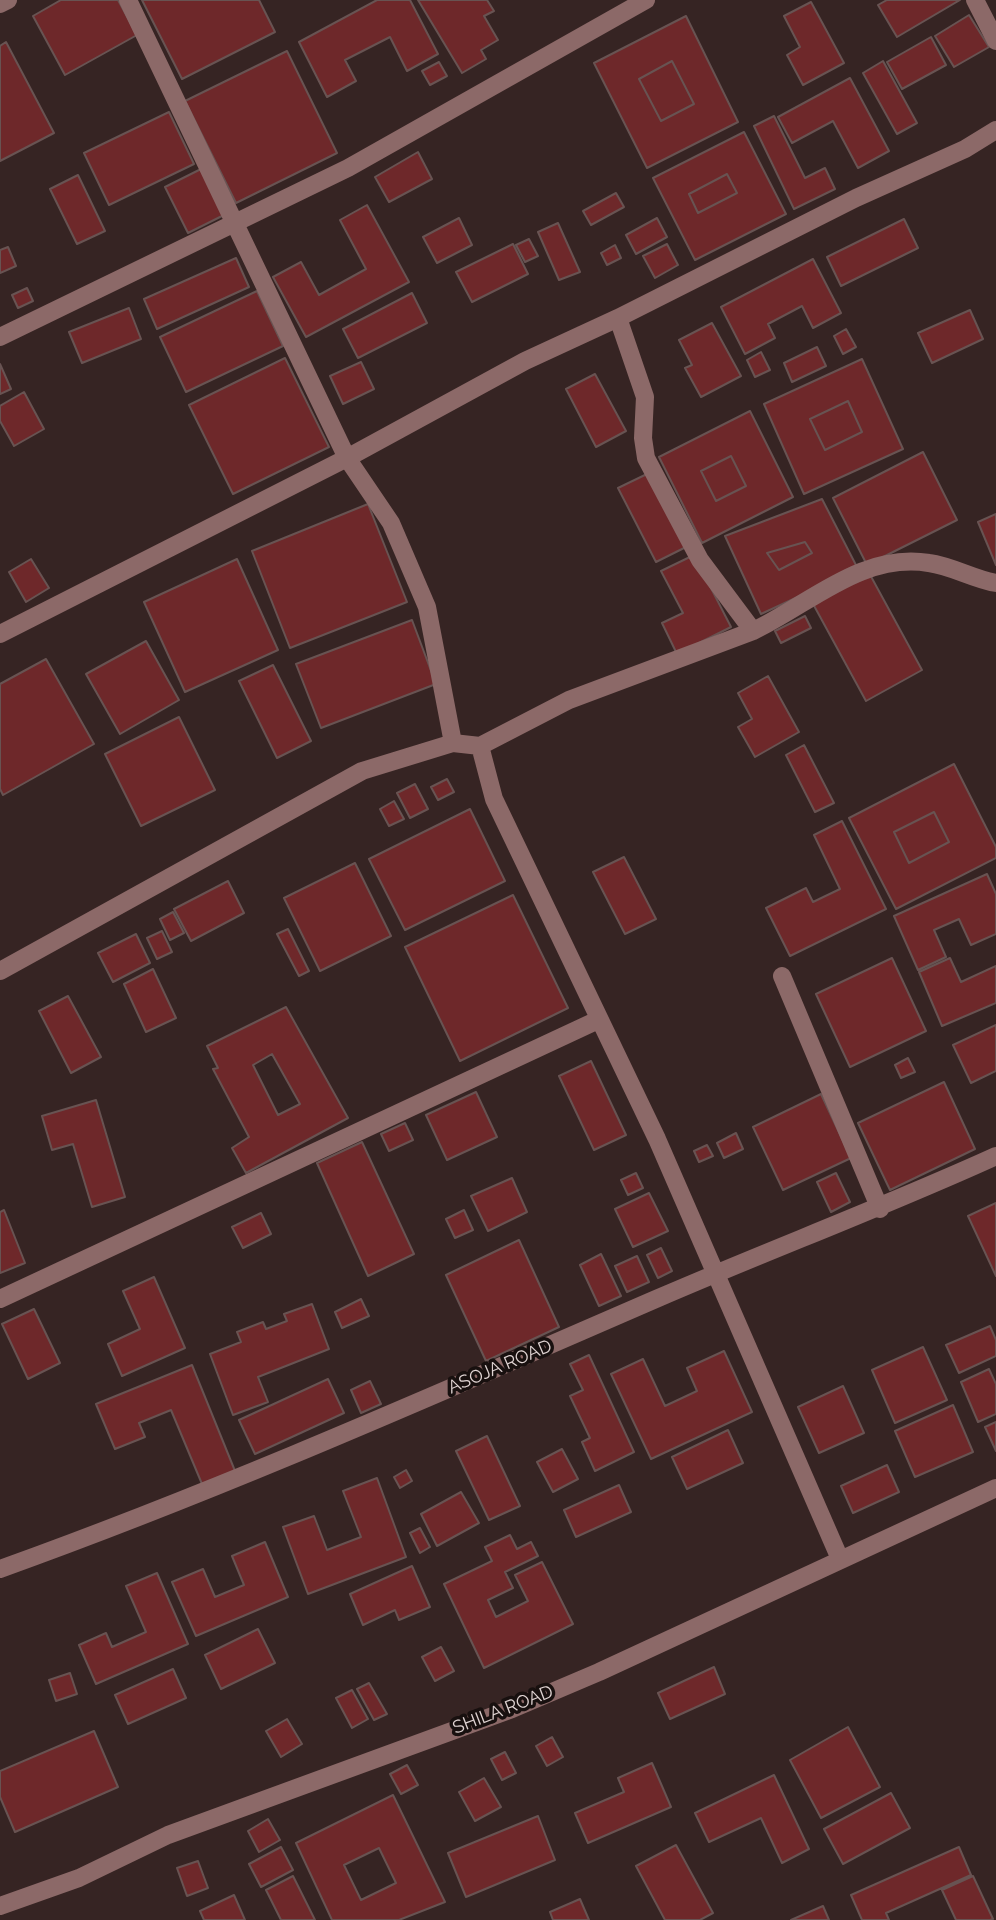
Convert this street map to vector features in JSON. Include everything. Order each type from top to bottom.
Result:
[{"type":"street","points":[[0,4],[8,0]]},
{"type":"street","points":[[128,0],[346,458],[391,523],[427,607],[453,743]]},
{"type":"street","points":[[0,337],[234,226],[348,168],[646,0]]},
{"type":"street","points":[[975,0],[996,41]]},
{"type":"street","points":[[0,634],[346,458],[525,361],[618,318],[856,198],[965,149],[996,131]]},
{"type":"street","points":[[618,318],[645,397],[643,438],[646,458],[701,560],[753,631]]},
{"type":"street","points":[[0,971],[362,771],[453,743],[480,746],[569,699],[753,631],[781,618],[814,594],[890,561],[931,563],[979,580],[996,583]]},
{"type":"street","points":[[480,746],[494,799],[657,1139],[679,1196],[716,1273],[840,1559]]},
{"type":"street","points":[[782,976],[880,1209]]},
{"type":"street","points":[[0,1299],[598,1020]]},
{"type":"street","name":"ASOJA ROAD","points":[[0,1569],[229,1484],[716,1273],[880,1209],[996,1156]]},
{"type":"street","name":"SHILA ROAD","points":[[0,1906],[79,1878],[168,1835],[276,1793],[537,1698],[996,1488]]},
{"type":"building","points":[[61,0],[118,0],[137,35],[65,75],[33,16]]},
{"type":"building","points":[[142,0],[259,0],[275,32],[182,79]]},
{"type":"building","points":[[377,0],[410,0],[438,54],[407,71],[390,37],[345,60],[356,81],[327,97],[299,42]]},
{"type":"building","points":[[418,0],[487,0],[494,11],[484,16],[498,40],[481,50],[486,59],[462,73]]},
{"type":"building","points":[[887,0],[960,0],[897,37],[878,5]]},
{"type":"building","points":[[811,2],[844,63],[803,85],[787,55],[800,47],[784,16]]},
{"type":"building","points":[[969,15],[989,47],[954,67],[935,36]]},
{"type":"building","points":[[686,16],[738,122],[647,168],[594,63]],"holes":[[[672,61],[694,104],[661,121],[639,79]]]},
{"type":"building","points":[[931,37],[946,65],[902,89],[887,62]]},
{"type":"building","points":[[6,42],[54,133],[0,161],[0,46]]},
{"type":"building","points":[[287,51],[337,153],[236,203],[185,101]]},
{"type":"building","points":[[672,61],[694,104],[661,121],[639,79]]},
{"type":"building","points":[[883,61],[917,123],[897,134],[863,73]]},
{"type":"building","points":[[439,62],[447,76],[430,85],[422,71]]},
{"type":"building","points":[[850,78],[889,151],[858,168],[833,121],[792,143],[778,117]]},
{"type":"building","points":[[169,112],[194,164],[109,205],[84,153]]},
{"type":"building","points":[[774,116],[805,178],[825,168],[835,189],[794,209],[754,126]]},
{"type":"building","points":[[744,132],[786,214],[695,260],[653,178]],"holes":[[[727,174],[737,193],[698,213],[689,194]]]},
{"type":"building","points":[[418,152],[432,179],[389,202],[375,177]]},
{"type":"building","points":[[201,169],[224,215],[188,233],[165,187]]},
{"type":"building","points":[[727,174],[737,193],[698,213],[689,194]]},
{"type":"building","points":[[78,175],[105,231],[77,244],[50,189]]},
{"type":"building","points":[[616,193],[624,207],[591,225],[583,211]]},
{"type":"building","points":[[367,205],[409,282],[306,337],[273,277],[301,262],[319,295],[366,269],[340,220]]},
{"type":"building","points":[[459,218],[472,245],[437,263],[423,237]]},
{"type":"building","points":[[657,218],[667,237],[636,254],[626,235]]},
{"type":"building","points":[[904,219],[918,248],[841,286],[827,257]]},
{"type":"building","points":[[558,223],[580,272],[559,280],[538,232]]},
{"type":"building","points":[[529,239],[538,256],[525,262],[516,245]]},
{"type":"building","points":[[513,244],[528,274],[472,302],[456,272]]},
{"type":"building","points":[[667,244],[678,265],[655,278],[643,256]]},
{"type":"building","points":[[615,245],[621,258],[607,265],[601,253]]},
{"type":"building","points":[[8,247],[16,266],[0,273],[0,250]]},
{"type":"building","points":[[236,258],[249,287],[157,329],[144,299]]},
{"type":"building","points":[[813,259],[841,313],[813,328],[802,306],[768,324],[775,338],[745,354],[721,307]]},
{"type":"building","points":[[27,288],[33,301],[18,308],[12,295]]},
{"type":"building","points":[[257,291],[283,346],[186,392],[160,337]]},
{"type":"building","points":[[412,293],[427,323],[358,358],[343,329]]},
{"type":"building","points":[[129,308],[141,339],[82,363],[69,332]]},
{"type":"building","points":[[970,310],[983,339],[932,363],[918,333]]},
{"type":"building","points":[[712,323],[741,376],[701,397],[685,368],[692,365],[679,340]]},
{"type":"building","points":[[846,329],[856,347],[843,354],[834,336]]},
{"type":"building","points":[[817,347],[826,366],[792,382],[784,363]]},
{"type":"building","points":[[761,352],[770,370],[755,377],[747,360]]},
{"type":"building","points":[[285,358],[329,447],[233,494],[189,405]]},
{"type":"building","points":[[862,359],[903,449],[804,494],[764,404]],"holes":[[[848,401],[862,432],[825,450],[810,419]]]},
{"type":"building","points":[[361,362],[374,389],[343,404],[330,376]]},
{"type":"building","points":[[0,364],[11,389],[0,394]]},
{"type":"building","points":[[595,374],[626,431],[596,447],[566,389]]},
{"type":"building","points":[[24,392],[44,429],[14,446],[0,421],[0,406]]},
{"type":"building","points":[[848,401],[862,432],[825,450],[810,419]]},
{"type":"building","points":[[750,411],[793,497],[702,543],[659,457]],"holes":[[[731,456],[746,486],[716,501],[701,471]]]},
{"type":"building","points":[[923,452],[957,520],[867,565],[833,498]]},
{"type":"building","points":[[731,456],[746,486],[716,501],[701,471]]},
{"type":"building","points":[[649,473],[686,547],[656,562],[618,488]]},
{"type":"building","points":[[822,499],[858,569],[761,614],[725,536]],"holes":[[[805,542],[812,553],[779,570],[767,553]]]},
{"type":"building","points":[[368,504],[407,602],[290,648],[252,551]]},
{"type":"building","points":[[996,514],[996,565],[978,522]]},
{"type":"building","points":[[805,542],[812,553],[779,570],[767,553]]},
{"type":"building","points":[[694,555],[731,627],[677,654],[662,623],[683,613],[661,571]]},
{"type":"building","points":[[31,559],[49,588],[26,602],[9,572]]},
{"type":"building","points":[[237,559],[278,650],[185,692],[144,602]]},
{"type":"building","points":[[868,571],[922,670],[866,701],[812,602]]},
{"type":"building","points":[[805,616],[811,628],[781,643],[775,631]]},
{"type":"building","points":[[412,620],[436,684],[321,728],[296,664]]},
{"type":"building","points":[[146,641],[179,700],[120,734],[86,674]]},
{"type":"building","points":[[46,659],[94,744],[3,795],[0,789],[0,684]]},
{"type":"building","points":[[273,665],[311,741],[277,758],[239,681]]},
{"type":"building","points":[[768,676],[799,732],[755,757],[738,727],[752,719],[738,693]]},
{"type":"building","points":[[179,717],[215,790],[141,826],[105,754]]},
{"type":"building","points":[[804,745],[834,803],[815,812],[786,755]]},
{"type":"building","points":[[954,764],[996,847],[996,858],[896,909],[849,818]],"holes":[[[934,812],[949,842],[909,863],[894,832]]]},
{"type":"building","points":[[447,779],[454,792],[438,800],[431,787]]},
{"type":"building","points":[[415,784],[428,809],[410,818],[397,793]]},
{"type":"building","points":[[394,801],[404,819],[389,826],[380,809]]},
{"type":"building","points":[[470,809],[505,881],[405,930],[369,859]]},
{"type":"building","points":[[934,812],[949,842],[909,863],[894,832]]},
{"type":"building","points":[[842,821],[886,909],[790,956],[766,908],[806,888],[813,902],[840,889],[814,835]]},
{"type":"building","points":[[624,857],[656,919],[625,934],[593,872]]},
{"type":"building","points":[[355,863],[391,936],[320,971],[284,898]]},
{"type":"building","points":[[987,874],[996,894],[996,934],[971,945],[959,919],[934,930],[946,957],[918,970],[894,916]]},
{"type":"building","points":[[228,881],[244,913],[191,941],[174,909]]},
{"type":"building","points":[[513,895],[568,1008],[460,1061],[405,947]]},
{"type":"building","points":[[173,912],[184,933],[170,940],[160,919]]},
{"type":"building","points":[[288,929],[309,971],[299,976],[277,934]]},
{"type":"building","points":[[162,931],[172,952],[157,959],[147,938]]},
{"type":"building","points":[[136,934],[150,963],[113,982],[98,953]]},
{"type":"building","points":[[892,958],[926,1031],[850,1067],[816,994]]},
{"type":"building","points":[[950,958],[961,982],[996,966],[996,1003],[942,1026],[919,972]]},
{"type":"building","points":[[153,969],[176,1018],[146,1032],[124,984]]},
{"type":"building","points":[[68,996],[101,1057],[71,1073],[39,1011]]},
{"type":"building","points":[[286,1007],[348,1118],[246,1173],[232,1148],[249,1137],[213,1069],[218,1068],[207,1046]],"holes":[[[272,1054],[300,1104],[278,1115],[253,1065]]]},
{"type":"building","points":[[996,1025],[996,1071],[971,1083],[953,1045]]},
{"type":"building","points":[[908,1058],[915,1072],[901,1078],[895,1065]]},
{"type":"building","points":[[591,1061],[626,1135],[594,1150],[559,1076]]},
{"type":"building","points":[[944,1082],[975,1149],[890,1190],[858,1123]]},
{"type":"building","points":[[476,1092],[497,1137],[447,1160],[426,1115]]},
{"type":"building","points":[[821,1094],[851,1158],[783,1190],[753,1127]]},
{"type":"building","points":[[96,1100],[125,1197],[92,1207],[73,1144],[52,1150],[42,1116]]},
{"type":"building","points":[[405,1123],[413,1140],[389,1151],[381,1134]]},
{"type":"building","points":[[736,1133],[743,1149],[724,1158],[717,1143]]},
{"type":"building","points":[[362,1142],[414,1254],[368,1276],[317,1163]]},
{"type":"building","points":[[707,1145],[713,1156],[699,1162],[694,1151]]},
{"type":"building","points":[[636,1173],[643,1188],[628,1195],[621,1180]]},
{"type":"building","points":[[836,1173],[850,1202],[831,1212],[817,1182]]},
{"type":"building","points":[[512,1178],[527,1212],[488,1231],[471,1196]]},
{"type":"building","points":[[649,1193],[668,1231],[633,1247],[615,1209]]},
{"type":"building","points":[[996,1203],[996,1276],[968,1216]]},
{"type":"building","points":[[4,1210],[25,1263],[0,1273],[0,1212]]},
{"type":"building","points":[[464,1210],[473,1230],[455,1238],[446,1219]]},
{"type":"building","points":[[261,1213],[271,1234],[243,1248],[232,1227]]},
{"type":"building","points":[[519,1240],[559,1327],[486,1361],[446,1275]]},
{"type":"building","points":[[661,1248],[672,1271],[658,1278],[647,1255]]},
{"type":"building","points":[[601,1254],[621,1296],[599,1306],[580,1265]]},
{"type":"building","points":[[637,1256],[649,1282],[627,1292],[615,1266]]},
{"type":"building","points":[[154,1277],[185,1348],[122,1376],[108,1344],[140,1329],[123,1291]]},
{"type":"building","points":[[361,1299],[369,1316],[342,1328],[335,1312]]},
{"type":"building","points":[[312,1304],[329,1349],[258,1377],[268,1402],[233,1415],[210,1354],[241,1342],[237,1332],[263,1322],[266,1329],[287,1321],[284,1314]]},
{"type":"building","points":[[34,1309],[60,1363],[28,1379],[2,1324]]},
{"type":"building","points":[[990,1326],[996,1340],[996,1356],[959,1373],[946,1345]]},
{"type":"building","points":[[923,1347],[947,1400],[895,1423],[872,1370]]},
{"type":"building","points":[[724,1351],[752,1412],[651,1459],[611,1374],[643,1359],[665,1406],[697,1391],[687,1368]]},
{"type":"building","points":[[589,1355],[634,1452],[595,1471],[582,1442],[590,1438],[570,1396],[583,1390],[570,1364]]},
{"type":"building","points":[[192,1365],[235,1471],[202,1484],[171,1410],[139,1423],[145,1437],[115,1449],[96,1404]]},
{"type":"building","points":[[989,1369],[996,1384],[996,1414],[978,1422],[961,1382]]},
{"type":"building","points":[[328,1379],[344,1413],[255,1454],[239,1420]]},
{"type":"building","points":[[370,1381],[381,1404],[361,1413],[351,1390]]},
{"type":"building","points":[[843,1386],[864,1433],[819,1453],[798,1407]]},
{"type":"building","points":[[953,1405],[973,1452],[915,1477],[895,1431]]},
{"type":"building","points":[[996,1422],[996,1451],[985,1427]]},
{"type":"building","points":[[728,1430],[743,1463],[687,1489],[672,1457]]},
{"type":"building","points":[[487,1436],[520,1506],[489,1520],[456,1451]]},
{"type":"building","points":[[562,1449],[578,1479],[553,1492],[537,1462]]},
{"type":"building","points":[[887,1465],[899,1492],[853,1513],[841,1486]]},
{"type":"building","points":[[406,1470],[412,1481],[400,1488],[394,1477]]},
{"type":"building","points":[[377,1478],[406,1557],[308,1594],[283,1527],[314,1516],[327,1550],[361,1537],[343,1491]]},
{"type":"building","points":[[619,1485],[631,1512],[576,1537],[564,1510]]},
{"type":"building","points":[[461,1492],[479,1523],[437,1546],[421,1514]]},
{"type":"building","points":[[420,1528],[430,1547],[420,1553],[410,1533]]},
{"type":"building","points":[[510,1535],[517,1549],[531,1542],[538,1556],[505,1572],[513,1588],[488,1600],[496,1617],[528,1601],[515,1575],[542,1562],[573,1624],[484,1668],[444,1584],[492,1561],[485,1547]]},
{"type":"building","points":[[265,1542],[288,1597],[196,1636],[172,1582],[203,1569],[215,1597],[244,1585],[232,1556]]},
{"type":"building","points":[[412,1566],[430,1607],[399,1620],[395,1610],[363,1625],[350,1594]]},
{"type":"building","points":[[157,1573],[188,1644],[96,1684],[79,1645],[106,1633],[112,1647],[146,1632],[126,1586]]},
{"type":"building","points":[[258,1629],[275,1663],[221,1689],[205,1655]]},
{"type":"building","points":[[441,1647],[454,1671],[435,1681],[422,1657]]},
{"type":"building","points":[[714,1667],[725,1694],[670,1719],[658,1693]]},
{"type":"building","points":[[173,1669],[186,1698],[128,1724],[115,1695]]},
{"type":"building","points":[[70,1673],[77,1694],[56,1701],[49,1680]]},
{"type":"building","points":[[369,1683],[387,1714],[374,1720],[357,1689]]},
{"type":"building","points":[[352,1690],[368,1719],[352,1728],[336,1698]]},
{"type":"building","points":[[287,1719],[302,1744],[281,1757],[266,1731]]},
{"type":"building","points":[[848,1727],[880,1787],[821,1818],[790,1760]]},
{"type":"building","points":[[94,1731],[118,1787],[15,1832],[0,1797],[0,1771]]},
{"type":"building","points":[[552,1737],[563,1757],[547,1766],[536,1746]]},
{"type":"building","points":[[505,1752],[516,1773],[502,1780],[491,1759]]},
{"type":"building","points":[[652,1763],[671,1807],[588,1843],[575,1813],[624,1792],[618,1778]]},
{"type":"building","points":[[407,1765],[418,1785],[401,1794],[390,1774]]},
{"type":"building","points":[[774,1775],[809,1849],[782,1863],[761,1818],[709,1842],[695,1813]]},
{"type":"building","points":[[484,1778],[501,1807],[475,1821],[459,1792]]},
{"type":"building","points":[[891,1793],[910,1828],[843,1864],[824,1829]]},
{"type":"building","points":[[393,1795],[445,1902],[399,1920],[332,1920],[296,1843]]},
{"type":"building","points":[[538,1816],[555,1860],[466,1897],[448,1853]]},
{"type":"building","points":[[268,1819],[280,1840],[259,1852],[248,1831]]},
{"type":"building","points":[[676,1845],[713,1913],[700,1920],[665,1920],[636,1866]]},
{"type":"building","points":[[281,1847],[293,1870],[261,1887],[249,1864]]},
{"type":"building","points":[[959,1847],[971,1875],[886,1913],[889,1920],[862,1920],[851,1895]]},
{"type":"building","points":[[379,1848],[396,1883],[361,1900],[344,1865]]},
{"type":"building","points":[[198,1861],[208,1888],[187,1896],[177,1868]]},
{"type":"building","points":[[293,1876],[315,1920],[281,1920],[266,1890]]},
{"type":"building","points":[[973,1876],[993,1919],[956,1920],[942,1890]]},
{"type":"building","points":[[234,1895],[245,1920],[204,1920],[200,1911]]},
{"type":"building","points":[[580,1899],[589,1920],[553,1920],[550,1912]]},
{"type":"building","points":[[823,1906],[829,1920],[791,1920]]}]
